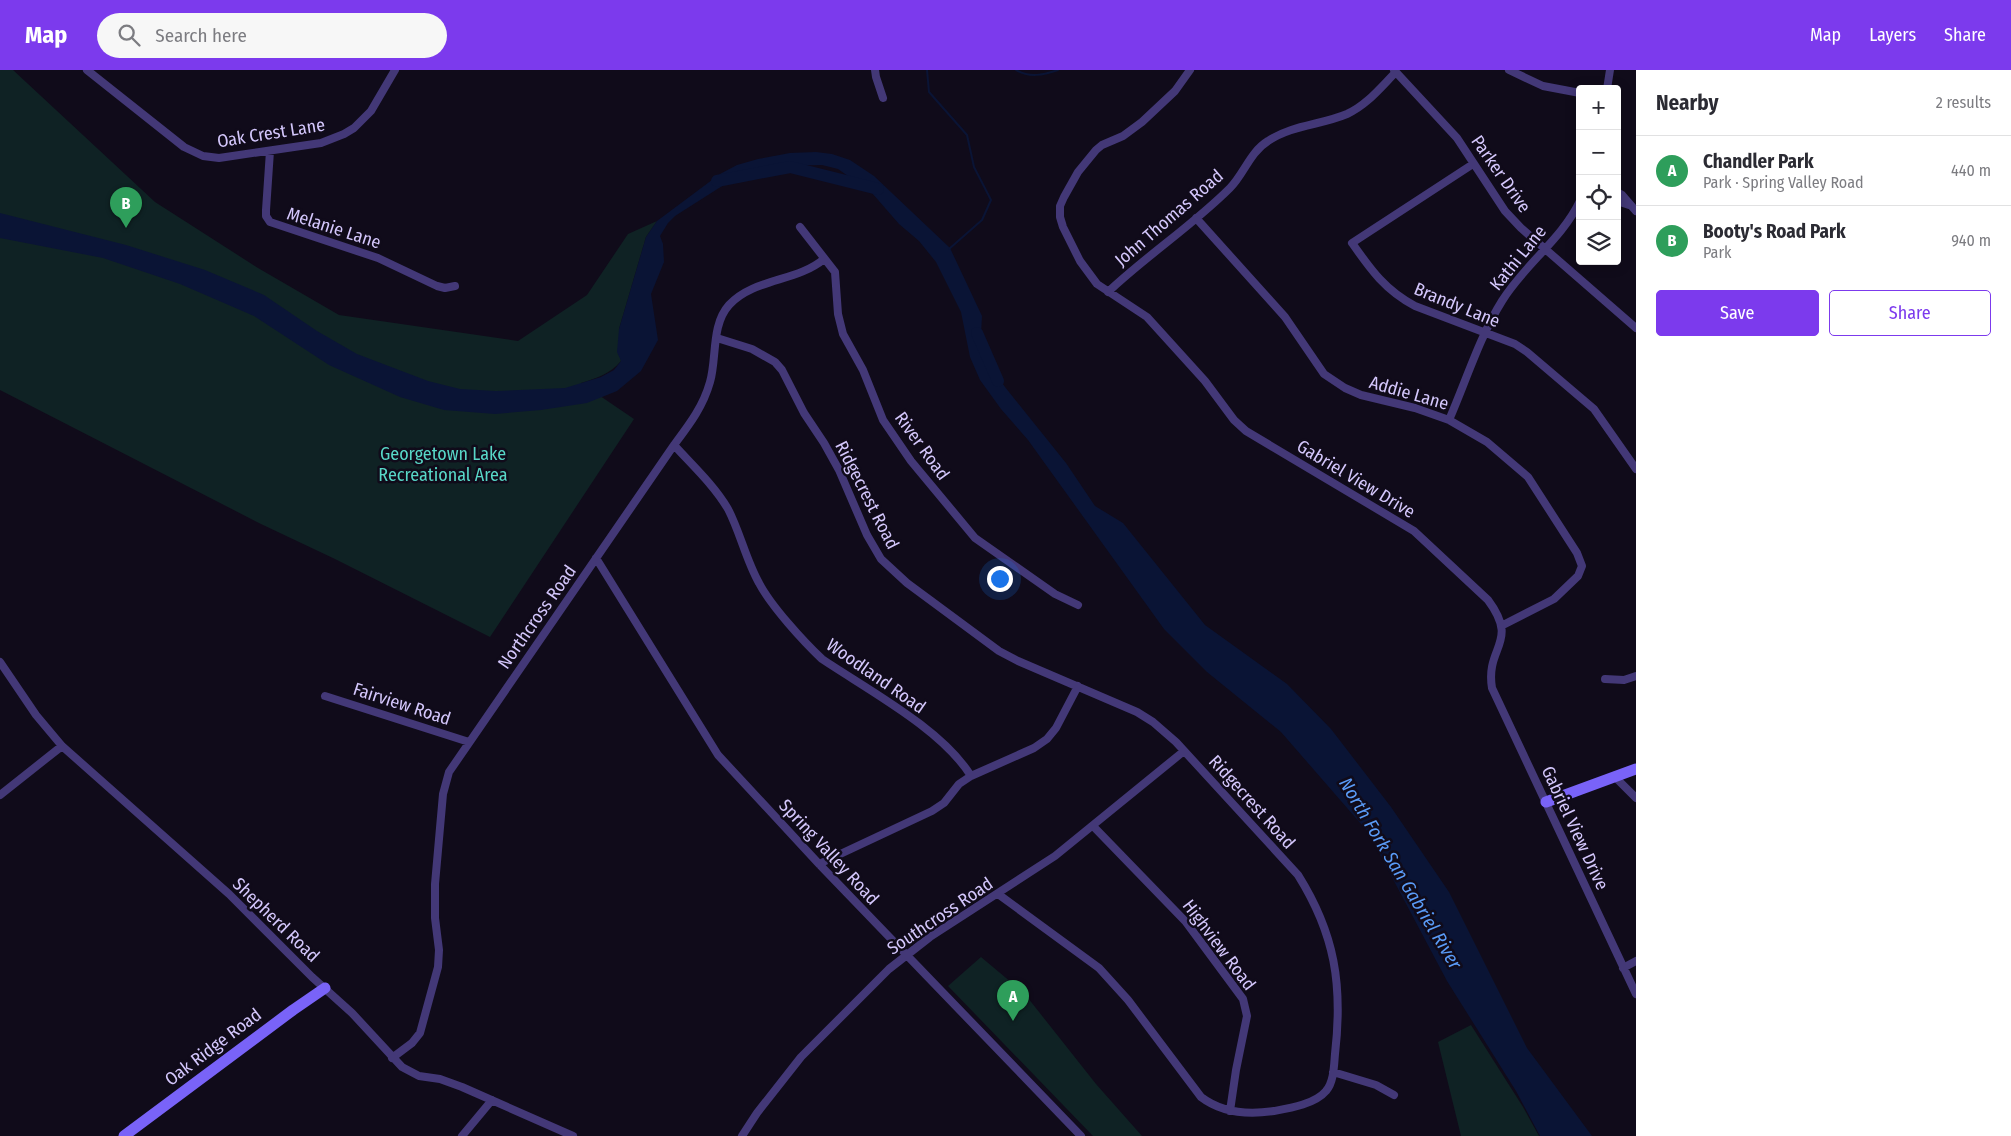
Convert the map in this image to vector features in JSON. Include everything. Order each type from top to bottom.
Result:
[{"type":"street","name":"Oak Crest Lane","points":[[89,71],[179,144],[193,152],[219,158],[321,143],[338,137],[354,128],[374,106],[395,70]]},
{"type":"street","points":[[875,70],[883,98]]},
{"type":"street","name":"Gabriel View Drive","points":[[1190,70],[1175,91],[1142,122],[1122,136],[1102,145],[1096,150],[1078,172],[1060,206],[1061,222],[1080,261],[1097,284],[1147,317],[1208,385],[1234,420],[1246,431],[1418,534],[1488,600],[1496,610],[1503,625],[1501,643],[1491,670],[1492,688],[1636,994]]},
{"type":"street","points":[[1509,70],[1543,86],[1576,91]]},
{"type":"street","points":[[1608,85],[1610,70]]},
{"type":"street","name":"John Thomas Road","points":[[1108,292],[1232,186],[1251,158],[1266,142],[1299,126],[1345,114],[1361,106],[1395,71]]},
{"type":"street","name":"Parker Drive","points":[[1395,71],[1457,138],[1505,211],[1544,250],[1636,328]]},
{"type":"street","name":"Melanie Lane","points":[[270,151],[266,216],[270,222],[378,258],[437,286],[445,288],[455,286]]},
{"type":"street","name":"Brandy Lane","points":[[1473,164],[1352,243],[1376,276],[1390,291],[1402,299],[1515,344],[1527,352],[1594,409],[1636,469]]},
{"type":"street","points":[[1621,194],[1633,208]]},
{"type":"street","points":[[1621,203],[1633,208]]},
{"type":"street","name":"Kathi Lane","points":[[1449,420],[1486,334],[1503,300],[1576,208]]},
{"type":"street","name":"Addie Lane","points":[[1196,218],[1285,317],[1324,374],[1361,395],[1415,408],[1449,420],[1487,442],[1528,477],[1544,499],[1582,563],[1582,569],[1578,576],[1554,599],[1503,625]]},
{"type":"street","name":"River Road","points":[[800,227],[835,272],[838,314],[843,334],[863,370],[883,420],[911,461],[975,538],[1055,594],[1078,605]]},
{"type":"street","name":"Northcross Road","points":[[392,1058],[412,1043],[420,1033],[437,972],[439,955],[435,901],[443,794],[449,772],[697,414],[704,401],[710,382],[722,314],[730,304],[746,292],[802,272],[824,259]]},
{"type":"street","name":"Ridgecrest Road","points":[[717,338],[761,353],[775,362],[782,370],[804,413],[839,470],[874,548],[889,568],[999,650],[1018,661],[1145,717],[1163,730],[1298,875],[1312,897],[1322,918],[1337,976],[1339,1012],[1333,1072],[1329,1088],[1321,1096],[1312,1100],[1291,1108],[1268,1112],[1230,1111],[1217,1107],[1201,1097],[1128,1000],[1099,968],[998,894]]},
{"type":"street","name":"Woodland Road","points":[[674,445],[722,499],[758,582],[768,597],[813,650],[822,659],[919,723],[963,762],[971,776]]},
{"type":"street","name":"Spring Valley Road","points":[[596,558],[718,755],[819,864],[1080,1136]]},
{"type":"street","name":"Shepherd Road","points":[[0,662],[36,715],[62,746],[229,894],[312,977],[352,1013],[392,1058],[410,1072],[451,1082],[573,1136]]},
{"type":"street","points":[[1605,679],[1624,680],[1636,676]]},
{"type":"street","points":[[819,864],[932,811],[944,802],[959,784],[971,776],[1034,748],[1047,739],[1056,728],[1078,686]]},
{"type":"street","name":"Fairview Road","points":[[325,696],[469,742]]},
{"type":"street","points":[[0,795],[62,746]]},
{"type":"street","name":"Southcross Road","points":[[742,1136],[757,1113],[801,1057],[883,975],[930,937],[1055,856],[1184,751]]},
{"type":"street","points":[[1546,802],[1636,769]]},
{"type":"street","points":[[1614,776],[1636,798]]},
{"type":"street","name":"Highview Road","points":[[1093,826],[1186,922],[1243,999],[1246,1016],[1230,1111]]},
{"type":"street","points":[[1623,968],[1636,961]]},
{"type":"street","name":"Oak Ridge Road","points":[[124,1136],[293,1010],[326,988]]},
{"type":"street","points":[[1333,1072],[1376,1085],[1394,1095]]},
{"type":"street","points":[[462,1136],[492,1100]]},
{"type":"green space","name":"Georgetown Lake Recreational Area","points":[[0,70],[13,70],[155,202],[258,268],[339,315],[518,341],[587,295],[628,234],[657,221],[646,237],[619,329],[621,361],[608,372],[581,383],[634,419],[490,637],[261,524],[0,390]]},
{"type":"green space","points":[[981,957],[1024,993],[1096,1084],[1142,1136],[1093,1136],[948,986]]},
{"type":"green space","points":[[1471,1025],[1523,1107],[1539,1136],[1461,1136],[1438,1042]]},
{"type":"water","points":[[816,152],[832,154],[850,160],[874,176],[950,248],[982,316],[981,334],[985,358],[1005,387],[1066,463],[1095,506],[1123,523],[1205,625],[1287,684],[1331,729],[1391,807],[1449,892],[1527,1048],[1592,1136],[1540,1136],[1516,1091],[1447,981],[1368,832],[1281,732],[1207,672],[1164,629],[1028,440],[1001,409],[980,380],[970,357],[961,312],[936,262],[919,241],[899,224],[872,193],[838,169],[822,165],[772,166],[741,174],[675,216],[660,236],[663,244],[664,262],[651,294],[658,340],[641,371],[617,391],[587,403],[495,414],[444,410],[400,397],[329,365],[254,316],[180,284],[103,258],[0,238],[0,213],[126,245],[205,270],[264,295],[317,331],[357,354],[428,381],[460,389],[496,391],[565,388],[601,377],[614,370],[621,361],[617,352],[619,329],[646,237],[657,221],[720,174],[737,165],[790,153]]},
{"type":"waterway","points":[[927,70],[929,92],[967,135],[974,167],[991,200],[982,220],[949,249]]},
{"type":"waterway","points":[[1016,70],[1021,73],[1037,75],[1058,70]]},
{"type":"waterway","name":"North Fork San Gabriel River","points":[[717,181],[790,167],[878,189]]},
{"type":"waterway","name":"North Fork San Gabriel River","points":[[977,333],[998,381]]},
{"type":"place","name":"Booty's Road Park","points":[[126,228]]},
{"type":"place","name":"Chandler Park","points":[[1013,1021]]}]
